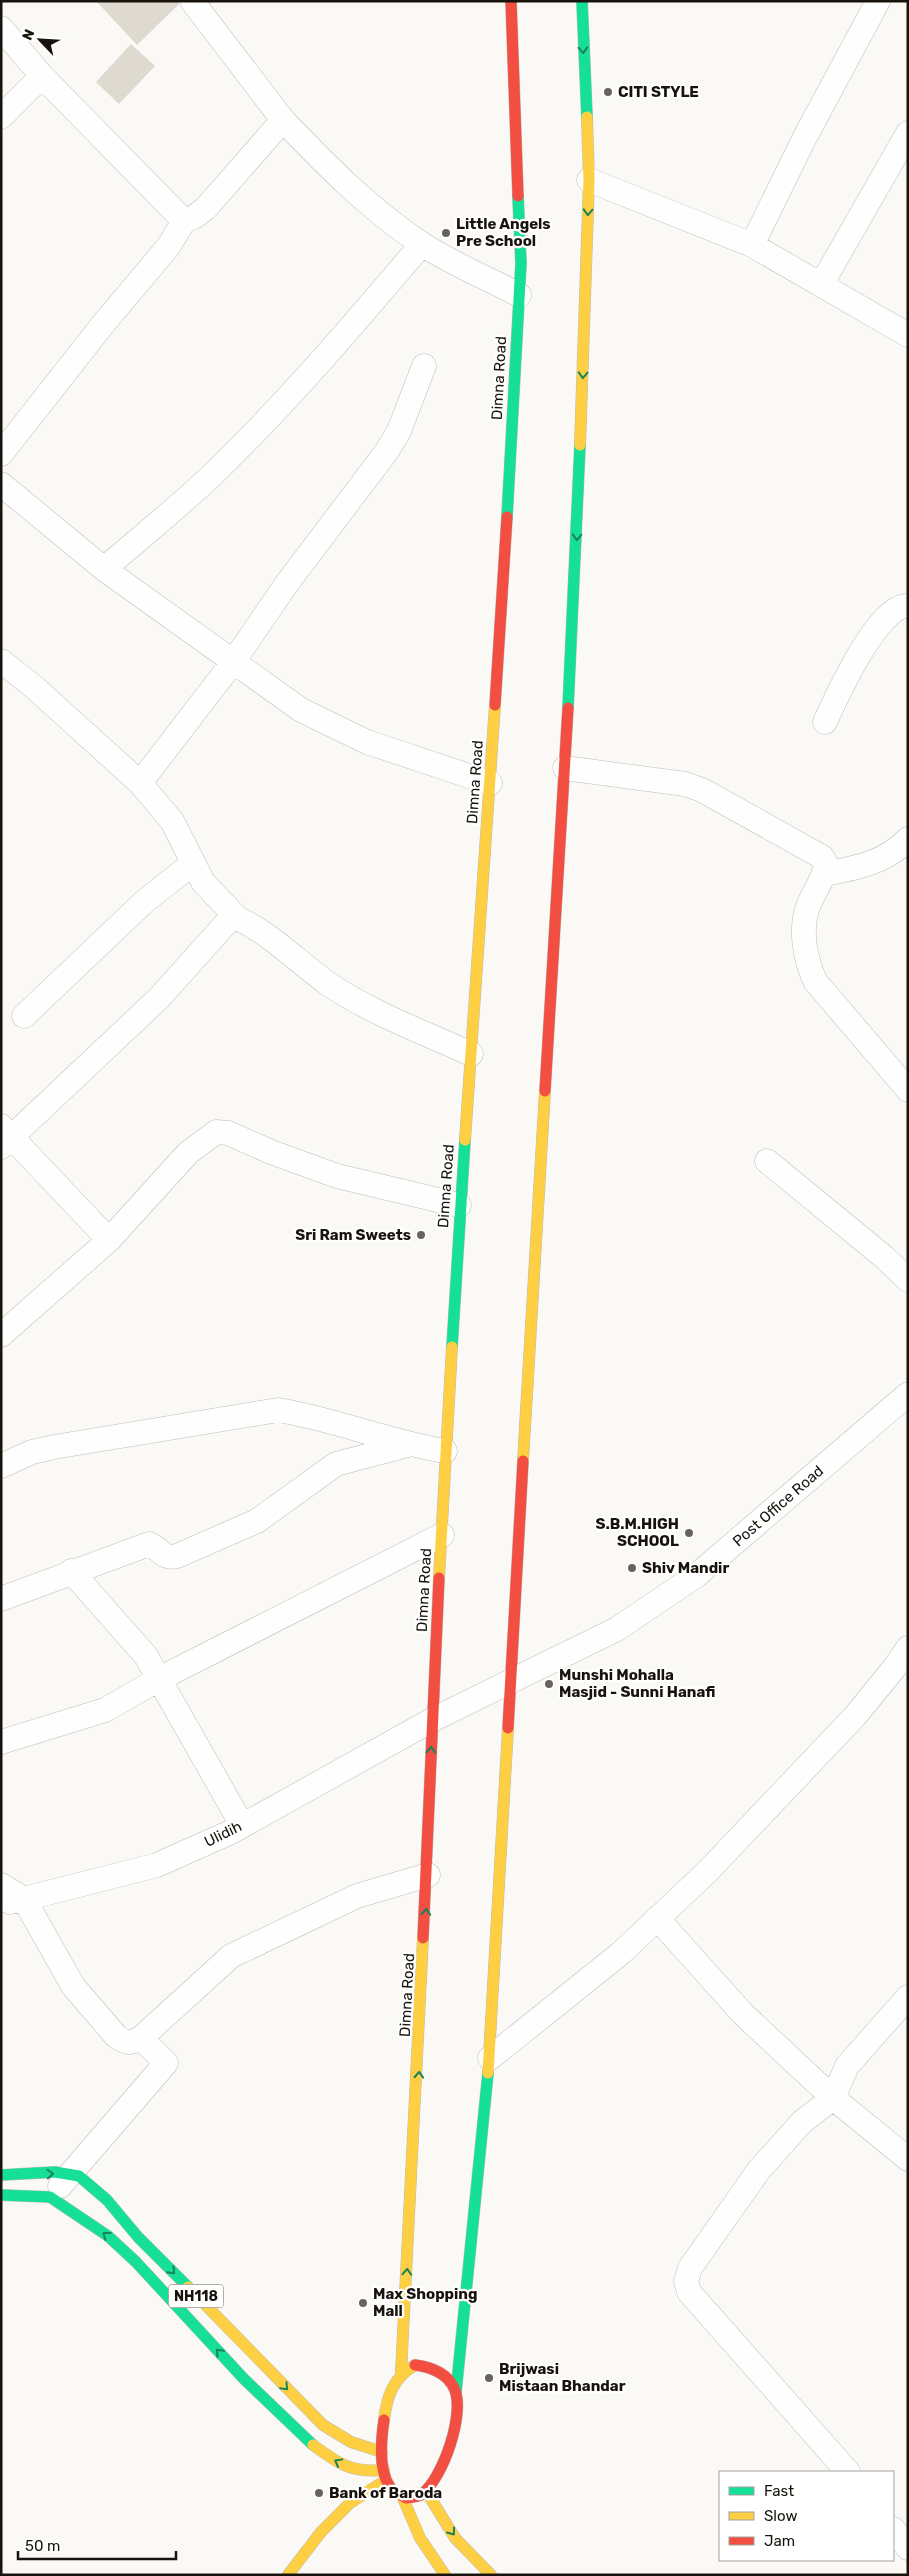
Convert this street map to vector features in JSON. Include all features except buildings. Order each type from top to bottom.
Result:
[{"type":"main road","name":"Dimna Road","points":[[401,2373],[413,2198],[445,1451],[459,1205],[490,783],[519,295],[520,253],[511,1]]},
{"type":"main road","points":[[456,2392],[443,2375],[430,2366],[414,2365],[401,2373],[391,2388],[383,2420],[382,2452],[385,2475],[391,2488],[402,2496],[414,2498],[426,2491],[439,2474],[449,2449],[456,2418],[456,2392],[490,2058],[576,590],[589,180],[582,1]]},
{"type":"main road","points":[[1,2175],[72,2173]]},
{"type":"main road","name":"NH118","points":[[72,2173],[86,2182],[116,2209],[138,2237],[323,2425],[339,2437],[356,2445],[382,2452]]},
{"type":"main road","points":[[1,2195],[50,2197]]},
{"type":"main road","name":"NH118","points":[[50,2197],[108,2236],[136,2262],[244,2380],[313,2444],[337,2463],[355,2470],[385,2475]]},
{"type":"main road","points":[[288,2575],[321,2532],[350,2503],[385,2475]]},
{"type":"main road","points":[[426,2491],[455,2538],[491,2574]]},
{"type":"main road","points":[[402,2496],[413,2528],[427,2553],[445,2575]]},
{"type":"street","points":[[192,1],[283,120],[334,173],[374,208],[422,244],[519,295]]},
{"type":"street","points":[[752,245],[805,137],[878,1]]},
{"type":"street","points":[[1,28],[42,76],[184,221]]},
{"type":"street","points":[[1,117],[42,76]]},
{"type":"street","points":[[1,454],[104,322],[168,247],[184,221],[194,217],[206,208],[283,120]]},
{"type":"street","points":[[821,285],[908,133]]},
{"type":"street","points":[[589,180],[752,245],[908,335]]},
{"type":"street","points":[[104,569],[209,477],[251,435],[311,372],[422,244]]},
{"type":"street","points":[[140,783],[233,662],[288,582],[387,451],[399,430],[424,366]]},
{"type":"street","points":[[1,484],[104,569],[302,710],[337,729],[367,742],[490,783]]},
{"type":"street","points":[[825,722],[844,681],[874,632],[891,613],[904,605],[908,606]]},
{"type":"street","points":[[1,661],[34,687],[140,783],[172,821],[192,864],[203,882],[237,918],[286,949],[327,982],[352,998],[471,1054]]},
{"type":"street","points":[[565,768],[677,782],[702,790],[813,850],[826,864],[824,874],[805,916],[807,962],[815,980],[905,1080]]},
{"type":"street","points":[[824,874],[864,867],[885,858],[908,839]]},
{"type":"street","points":[[24,1016],[144,902],[192,864]]},
{"type":"street","points":[[109,1240],[5,1137],[158,998],[229,920],[237,918]]},
{"type":"street","points":[[1,1335],[109,1240],[188,1153],[216,1132],[228,1133],[271,1152],[338,1176],[459,1205]]},
{"type":"street","points":[[767,1161],[908,1280]]},
{"type":"street","name":"Post Office Road","points":[[432,1720],[617,1629],[697,1575],[908,1394]]},
{"type":"street","points":[[1,1466],[32,1452],[54,1447],[278,1410],[302,1414],[408,1445],[445,1451]]},
{"type":"street","points":[[1,1599],[71,1571],[149,1544],[156,1547],[163,1556],[170,1558],[178,1556],[257,1521],[336,1464],[408,1445]]},
{"type":"street","points":[[1,1742],[105,1710],[159,1678],[442,1535]]},
{"type":"street","points":[[71,1571],[146,1656],[242,1825]]},
{"type":"street","points":[[490,2058],[621,1953],[714,1865],[850,1722],[895,1668],[908,1648]]},
{"type":"street","name":"Ulidih","points":[[12,1902],[157,1865],[242,1825],[432,1720]]},
{"type":"street","points":[[1,1885],[73,1986],[122,2041],[133,2043],[231,1956],[357,1896],[428,1875]]},
{"type":"street","points":[[658,1918],[743,2014],[833,2098],[908,2158]]},
{"type":"street","points":[[847,2471],[689,2292],[686,2280],[698,2255],[759,2170],[802,2122],[833,2098],[848,2066],[908,1997]]},
{"type":"street","points":[[50,2197],[166,2063],[140,2038]]},
{"type":"street","points":[[894,2530],[908,2548]]},
{"type":"traffic: fast","points":[[582,1],[587,117]]},
{"type":"traffic: fast","points":[[507,517],[521,263],[518,196]]},
{"type":"traffic: fast","points":[[568,708],[580,445]]},
{"type":"traffic: fast","points":[[452,1347],[465,1140]]},
{"type":"traffic: fast","points":[[456,2392],[488,2073]]},
{"type":"traffic: fast","points":[[1,2175],[55,2172],[79,2176],[107,2200],[138,2237],[188,2287]]},
{"type":"traffic: fast","points":[[1,2195],[50,2197],[108,2236],[136,2262],[244,2379],[313,2445]]},
{"type":"traffic: slow","points":[[580,445],[589,180],[587,117]]},
{"type":"traffic: slow","points":[[465,1140],[495,705]]},
{"type":"traffic: slow","points":[[523,1461],[545,1091]]},
{"type":"traffic: slow","points":[[439,1578],[452,1347]]},
{"type":"traffic: slow","points":[[488,2073],[508,1728]]},
{"type":"traffic: slow","points":[[401,2373],[423,1938]]},
{"type":"traffic: slow","points":[[188,2287],[323,2425],[351,2442],[382,2452]]},
{"type":"traffic: slow","points":[[384,2420],[392,2388],[401,2376],[415,2365]]},
{"type":"traffic: slow","points":[[313,2445],[346,2466],[363,2470],[384,2470]]},
{"type":"traffic: slow","points":[[288,2575],[321,2532],[350,2503],[386,2480]]},
{"type":"traffic: slow","points":[[426,2491],[455,2538],[491,2575]]},
{"type":"traffic: slow","points":[[402,2496],[420,2538],[445,2575]]},
{"type":"traffic: jam","points":[[511,1],[518,196]]},
{"type":"traffic: jam","points":[[495,705],[507,517]]},
{"type":"traffic: jam","points":[[545,1091],[568,708]]},
{"type":"traffic: jam","points":[[508,1728],[523,1461]]},
{"type":"traffic: jam","points":[[423,1938],[439,1578]]},
{"type":"traffic: jam","points":[[384,2420],[381,2455],[386,2480],[393,2490],[406,2498],[421,2495],[437,2475],[444,2460],[455,2428],[457,2399],[454,2388],[447,2378],[432,2369],[415,2365]]},
{"type":"place","name":"CITI STYLE","points":[[608,92]]},
{"type":"place","name":"Little Angels Pre School","points":[[446,233]]},
{"type":"place","name":"Sri Ram Sweets","points":[[421,1235]]},
{"type":"place","name":"S.B.M.HIGH SCHOOL","points":[[689,1533]]},
{"type":"place","name":"Shiv Mandir","points":[[632,1568]]},
{"type":"place","name":"Munshi Mohalla Masjid - Sunni Hanafi","points":[[549,1684]]},
{"type":"place","name":"Max Shopping Mall","points":[[363,2303]]},
{"type":"place","name":"Brijwasi Mistaan Bhandar","points":[[489,2378]]},
{"type":"place","name":"Bank of Baroda","points":[[319,2493]]}]
